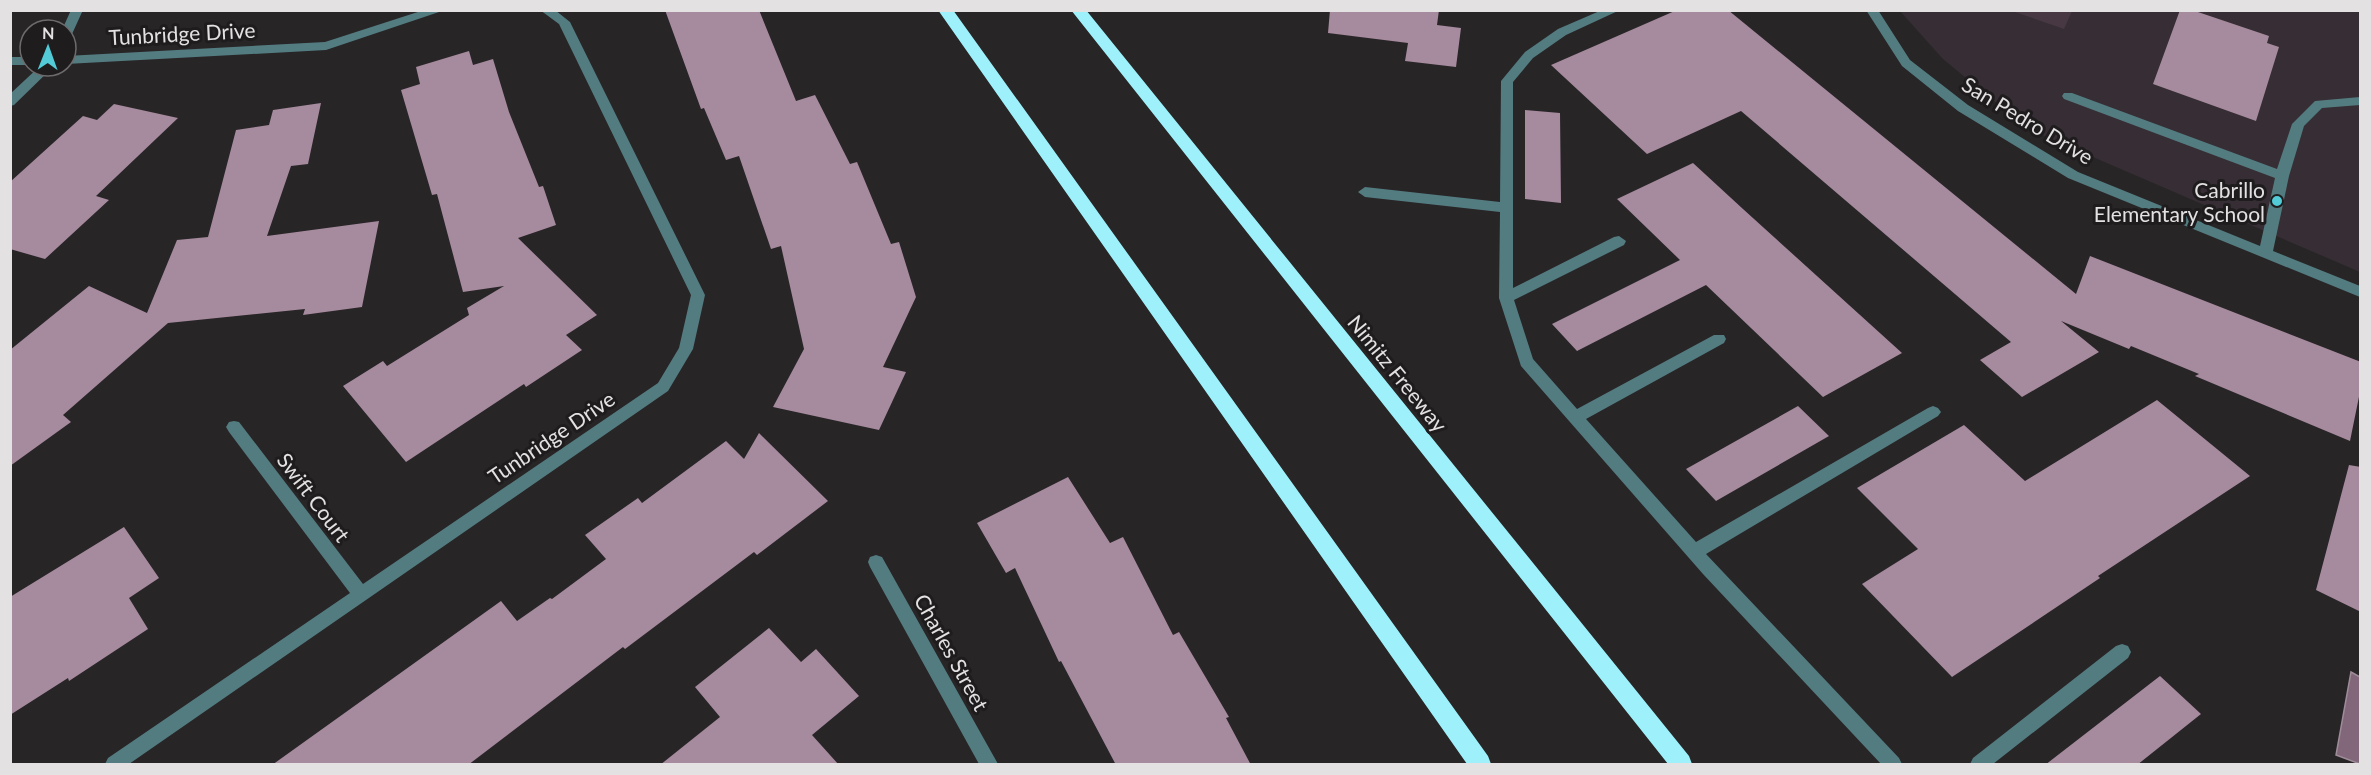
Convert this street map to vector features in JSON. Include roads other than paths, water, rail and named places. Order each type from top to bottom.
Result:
[{"type":"highway","points":[[945,10],[1480,765]]},
{"type":"highway","name":"Nimitz Freeway","points":[[1078,10],[1683,765]]},
{"type":"street","name":"Tunbridge Drive","points":[[78,59],[326,46],[439,10]]},
{"type":"street","name":"Tunbridge Drive","points":[[114,765],[360,593],[663,387],[686,349],[698,295],[564,22],[546,10]]},
{"type":"street","points":[[1614,10],[1562,32],[1529,54],[1507,81],[1506,298],[1526,362],[1694,552],[1893,765]]},
{"type":"street","name":"San Pedro Drive","points":[[1872,10],[1906,63],[1963,108],[2063,169],[2361,292]]},
{"type":"street","points":[[10,102],[35,78]]},
{"type":"street","points":[[2068,96],[2282,177]]},
{"type":"street","points":[[2266,252],[2282,177],[2298,124],[2319,104],[2361,101]]},
{"type":"street","points":[[1365,192],[1507,208]]},
{"type":"street","points":[[1506,298],[1619,241]]},
{"type":"street","points":[[1575,417],[1719,339]]},
{"type":"street","points":[[1694,552],[1933,412]]},
{"type":"street","name":"Swift Court","points":[[234,427],[360,593]]},
{"type":"street","name":"Charles Street","points":[[876,562],[989,765]]},
{"type":"street","points":[[1979,765],[2122,652]]},
{"type":"place","name":"Cabrillo Elementary School","points":[[2277,201]]}]
